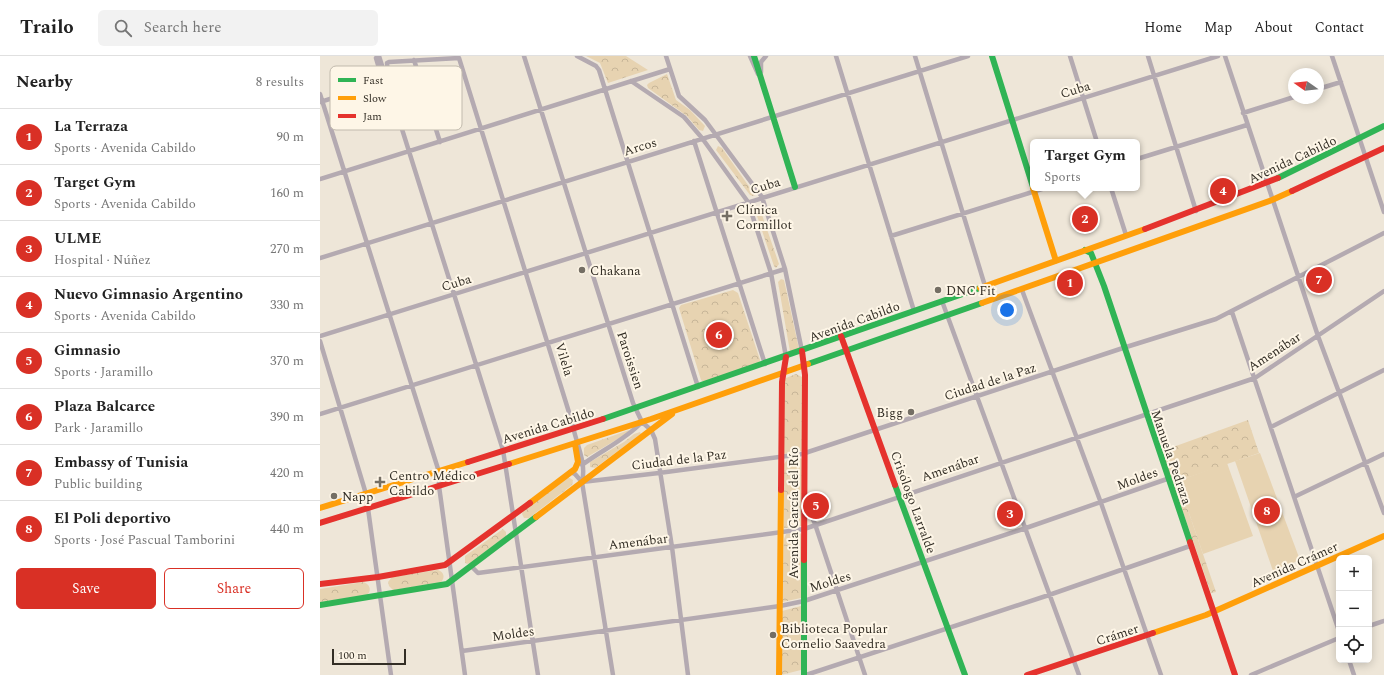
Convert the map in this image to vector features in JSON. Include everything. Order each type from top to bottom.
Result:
[{"type":"street","name":"Paroissien","points":[[524,56],[607,324],[636,409],[642,422],[651,430]]},
{"type":"street","points":[[578,56],[596,66],[599,70],[698,387]]},
{"type":"street","points":[[666,56],[679,96],[694,109],[716,134],[762,197],[785,269],[802,351]]},
{"type":"street","points":[[750,56],[754,67],[761,78]]},
{"type":"street","points":[[754,56],[795,187]]},
{"type":"street","points":[[761,78],[761,62],[766,56]]},
{"type":"street","points":[[836,56],[914,311]]},
{"type":"street","points":[[914,56],[985,286]]},
{"type":"street","name":"Arcos","points":[[320,258],[847,92],[919,72],[968,56]]},
{"type":"street","points":[[992,56],[1030,179]]},
{"type":"street","points":[[1070,56],[1096,139]]},
{"type":"street","points":[[1148,56],[1196,211]]},
{"type":"street","name":"Cuba","points":[[320,336],[1218,56]]},
{"type":"street","points":[[1225,56],[1266,184],[1318,336],[1384,513]]},
{"type":"street","points":[[1332,56],[1384,212]]},
{"type":"street","name":"Vilela","points":[[414,60],[459,58],[461,66]]},
{"type":"street","points":[[387,66],[387,63],[391,61],[414,60],[416,66]]},
{"type":"street","name":"Vilela","points":[[462,68],[548,343],[582,465],[584,476],[582,482],[613,675]]},
{"type":"street","points":[[320,179],[409,152],[605,88],[670,69]]},
{"type":"street","points":[[631,81],[684,117],[702,138],[748,202],[771,273],[786,357]]},
{"type":"street","points":[[1324,87],[1341,82]]},
{"type":"street","points":[[320,94],[321,102],[330,128]]},
{"type":"street","points":[[1243,113],[1288,99]]},
{"type":"street","points":[[1140,158],[1247,125]]},
{"type":"street","name":"Avenida Cabildo","points":[[320,508],[636,409],[1196,211],[1266,184],[1384,126]]},
{"type":"street","points":[[331,130],[438,472],[466,675]]},
{"type":"street","points":[[402,130],[455,294],[503,450],[504,466],[538,675]]},
{"type":"street","points":[[436,130],[440,142]]},
{"type":"street","points":[[694,141],[765,364]]},
{"type":"street","name":"Avenida Cabildo","points":[[320,523],[642,422],[1022,290],[1272,200],[1384,148]]},
{"type":"street","points":[[891,236],[962,215],[1030,190]]},
{"type":"street","points":[[1034,191],[1056,261]]},
{"type":"street","points":[[1112,191],[1126,235]]},
{"type":"street","name":"Ciudad de la Paz","points":[[582,482],[781,457],[804,453],[876,431],[1124,348],[1189,329],[1232,312],[1384,233]]},
{"type":"street","name":"Manuela Pedraza","points":[[1085,250],[1091,253],[1095,263],[1235,675]]},
{"type":"street","points":[[320,414],[785,269]]},
{"type":"street","points":[[1022,290],[1125,569],[1161,675]]},
{"type":"street","name":"Amenábar","points":[[471,566],[478,573],[804,529],[1255,378],[1384,291]]},
{"type":"street","points":[[942,301],[1079,675]]},
{"type":"street","points":[[1232,312],[1338,627]]},
{"type":"street","name":"Crisólogo Larralde","points":[[841,336],[964,675]]},
{"type":"street","points":[[320,342],[366,494],[391,675]]},
{"type":"street","name":"Avenida García del Río","points":[[802,351],[805,366],[805,675]]},
{"type":"street","name":"Avenida García del Río","points":[[779,675],[781,457],[783,374],[786,357]]},
{"type":"street","points":[[1271,427],[1384,370]]},
{"type":"street","points":[[320,605],[447,584],[675,411]]},
{"type":"street","points":[[582,465],[604,449],[628,436],[642,422]]},
{"type":"street","points":[[651,430],[654,438],[672,547],[688,675]]},
{"type":"street","name":"Vilela","points":[[570,472],[575,469],[578,462],[576,443]]},
{"type":"street","points":[[1294,497],[1384,454]]},
{"type":"street","points":[[320,584],[378,577],[445,566],[570,472],[575,474],[582,482]]},
{"type":"street","name":"Moldes","points":[[462,651],[780,606],[804,601],[1101,503],[1168,479]]},
{"type":"street","points":[[804,499],[816,524],[865,675]]},
{"type":"street","name":"Avenida Crámer","points":[[1214,612],[1384,536]]},
{"type":"street","points":[[805,675],[1049,595],[1190,546]]},
{"type":"street","name":"Crámer","points":[[1027,675],[1147,636],[1214,612]]},
{"type":"street","points":[[1372,625],[1384,621]]},
{"type":"street","points":[[1251,675],[1336,639]]},
{"type":"street","points":[[1350,663],[1354,675]]},
{"type":"green space","points":[[586,56],[626,56],[648,70],[608,83],[600,63]]},
{"type":"green space","points":[[667,74],[676,100],[690,110],[705,126],[703,131],[699,130],[687,116],[648,88],[647,85],[649,83]]},
{"type":"green space","points":[[718,146],[722,148],[755,195],[750,195],[716,150]]},
{"type":"green space","points":[[759,206],[779,264],[776,268],[755,210],[756,207]]},
{"type":"green space","points":[[781,279],[784,280],[799,349],[790,352],[778,282]]},
{"type":"green space","points":[[733,290],[738,293],[760,360],[759,364],[704,382],[701,380],[679,308],[681,305]]},
{"type":"green space","points":[[796,374],[802,377],[803,451],[784,454],[784,382],[786,378]]},
{"type":"green space","points":[[1248,420],[1259,453],[1178,481],[1216,592],[1211,593],[1162,451]]},
{"type":"green space","points":[[629,430],[628,433],[587,457],[584,455],[584,448],[587,445]]},
{"type":"green space","points":[[640,432],[641,434],[595,468],[590,467],[590,462],[624,442],[634,434]]},
{"type":"green space","points":[[1260,453],[1300,560],[1273,571],[1235,461]]},
{"type":"green space","points":[[798,458],[803,459],[802,526],[784,528],[784,464],[787,460]]},
{"type":"green space","points":[[1227,463],[1253,536],[1203,554],[1178,481]]},
{"type":"green space","points":[[568,477],[573,480],[572,485],[529,518],[524,518],[522,514],[523,511]]},
{"type":"green space","points":[[503,529],[506,532],[506,536],[470,564],[465,563],[465,556]]},
{"type":"green space","points":[[799,532],[802,535],[801,598],[782,602],[784,539],[786,534]]},
{"type":"green space","points":[[437,570],[443,573],[444,577],[440,583],[393,590],[389,586],[388,582],[392,577]]},
{"type":"green space","points":[[363,582],[370,587],[367,595],[320,602],[320,589]]},
{"type":"green space","points":[[801,606],[801,670],[781,675],[782,611]]},
{"type":"traffic: fast","points":[[754,56],[795,187]]},
{"type":"traffic: fast","points":[[992,56],[1030,177]]},
{"type":"traffic: fast","points":[[1278,178],[1384,126]]},
{"type":"traffic: fast","points":[[1085,250],[1091,253],[1104,286],[1190,542]]},
{"type":"traffic: fast","points":[[603,419],[980,288]]},
{"type":"traffic: fast","points":[[808,364],[982,303]]},
{"type":"traffic: fast","points":[[895,485],[965,675]]},
{"type":"traffic: fast","points":[[320,605],[447,584],[536,517]]},
{"type":"traffic: fast","points":[[804,560],[804,675]]},
{"type":"traffic: slow","points":[[1034,191],[1056,261]]},
{"type":"traffic: slow","points":[[982,303],[1272,200],[1292,191]]},
{"type":"traffic: slow","points":[[980,288],[1145,229]]},
{"type":"traffic: slow","points":[[509,464],[651,419],[808,364]]},
{"type":"traffic: slow","points":[[536,517],[672,414]]},
{"type":"traffic: slow","points":[[530,503],[575,469],[578,462],[575,444]]},
{"type":"traffic: slow","points":[[320,508],[468,462]]},
{"type":"traffic: slow","points":[[779,675],[781,490]]},
{"type":"traffic: slow","points":[[1153,633],[1206,615],[1384,536]]},
{"type":"traffic: jam","points":[[1292,191],[1384,148]]},
{"type":"traffic: jam","points":[[1145,229],[1278,178]]},
{"type":"traffic: jam","points":[[841,336],[895,485]]},
{"type":"traffic: jam","points":[[802,351],[805,375],[804,560]]},
{"type":"traffic: jam","points":[[781,490],[782,382],[786,357]]},
{"type":"traffic: jam","points":[[468,462],[603,419]]},
{"type":"traffic: jam","points":[[320,523],[509,464]]},
{"type":"traffic: jam","points":[[320,584],[378,577],[445,565],[530,503]]},
{"type":"traffic: jam","points":[[1190,542],[1235,675]]},
{"type":"traffic: jam","points":[[1027,675],[1153,633]]},
{"type":"place","name":"Nuevo Gimnasio Argentino","points":[[1223,191]]},
{"type":"place","name":"Clínica Cormillot","points":[[727,216]]},
{"type":"place","name":"Target Gym","points":[[1085,219]]},
{"type":"place","name":"Chakana","points":[[582,270]]},
{"type":"place","name":"Embassy of Tunisia","points":[[1319,280]]},
{"type":"place","name":"La Terraza","points":[[1070,283]]},
{"type":"place","name":"DNC Fit","points":[[938,290]]},
{"type":"place","name":"Plaza Balcarce","points":[[719,335]]},
{"type":"place","name":"Bigg","points":[[911,412]]},
{"type":"place","name":"Centro Médico Cabildo","points":[[380,482]]},
{"type":"place","name":"Napp","points":[[334,496]]},
{"type":"place","name":"Gimnasio","points":[[816,506]]},
{"type":"place","name":"El Poli deportivo","points":[[1267,511]]},
{"type":"place","name":"ULME","points":[[1010,514]]},
{"type":"place","name":"Biblioteca Popular Cornelio Saavedra","points":[[773,635]]}]
